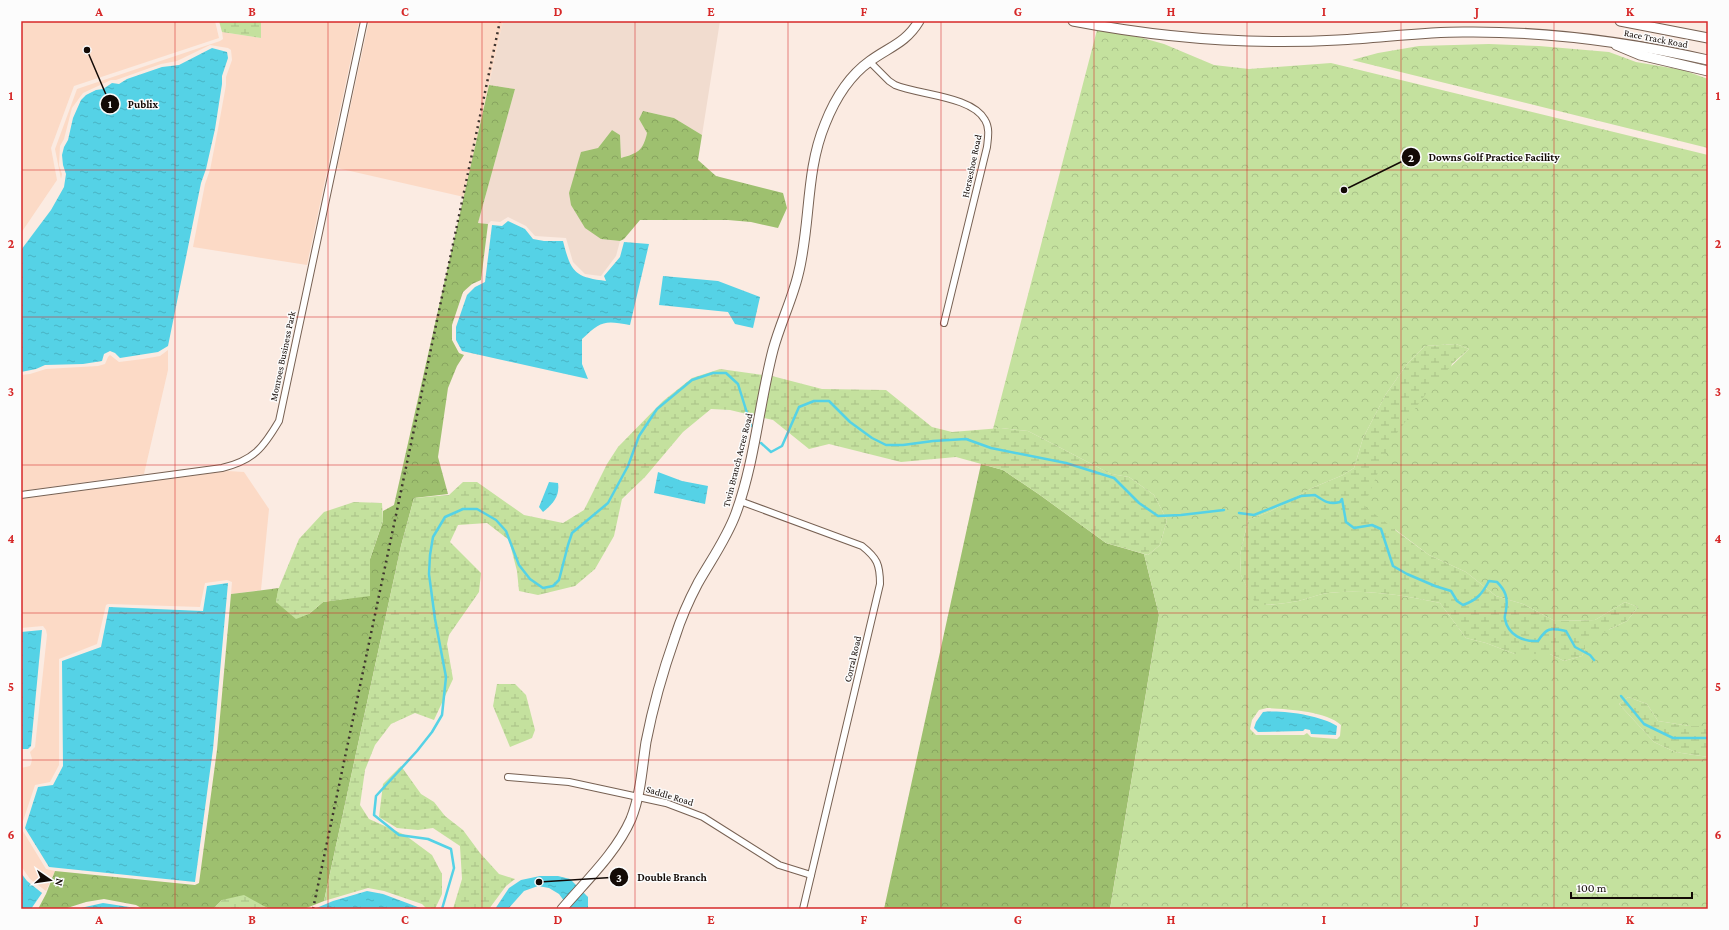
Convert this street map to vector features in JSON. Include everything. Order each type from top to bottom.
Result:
[{"type":"street","name":"Monroes Business Park","points":[[21,495],[222,468],[240,464],[255,453],[268,440],[278,420],[364,21]]},
{"type":"street","name":"Twin Branch Acres Road","points":[[562,909],[620,839],[631,818],[638,796],[654,706],[676,634],[690,598],[723,542],[740,501],[749,468],[773,349],[800,269],[813,169],[820,136],[832,110],[846,86],[857,72],[869,61],[902,41],[919,21]]},
{"type":"street","name":"Race Track Road","points":[[1073,21],[1138,32],[1186,38],[1236,41],[1338,40],[1462,32],[1547,34],[1607,41],[1708,60]]},
{"type":"street","name":"Race Track Road","points":[[1620,21],[1708,38]]},
{"type":"street","points":[[1607,41],[1640,55],[1708,71]]},
{"type":"street","name":"Horseshoe Road","points":[[869,61],[884,77],[895,85],[905,89],[961,102],[976,109],[986,120],[988,136],[987,147],[944,323]]},
{"type":"street","name":"Corral Road","points":[[740,501],[862,546],[874,556],[880,570],[880,584],[803,909]]},
{"type":"street","name":"Saddle Road","points":[[508,777],[569,782],[666,803],[703,817],[779,865],[811,875]]},
{"type":"shaded area","points":[[21,21],[215,21],[219,38],[74,86],[51,148],[57,180],[21,233]]},
{"type":"shaded area","points":[[261,21],[359,21],[307,265],[193,247],[205,184],[210,170],[218,129],[226,85],[226,77],[232,60],[231,50],[228,48],[210,45],[177,61],[161,64],[116,80],[111,80],[83,93],[72,108],[64,139],[60,146],[59,165],[62,174],[61,179],[55,149],[77,89],[220,41],[223,39],[222,32],[261,38]]},
{"type":"shaded area","points":[[369,21],[503,21],[464,197],[337,168]]},
{"type":"shaded area","points":[[503,21],[720,21],[702,135],[674,118],[643,111],[639,119],[647,133],[645,143],[639,152],[621,158],[620,135],[612,130],[598,148],[601,239],[620,241],[616,256],[601,276],[585,274],[573,262],[566,238],[535,236],[526,226],[508,217],[500,222],[491,221],[488,224],[478,223],[515,89],[489,85]]},
{"type":"shaded area","points":[[168,350],[168,370],[144,474],[21,491],[21,375],[46,369],[98,366],[105,364],[110,355],[119,362],[160,356]]},
{"type":"shaded area","points":[[228,471],[244,472],[269,509],[261,590],[231,594],[232,582],[227,580],[205,583],[200,607],[106,605],[97,644],[59,659],[59,765],[50,782],[35,785],[21,827],[21,768],[30,766],[32,759],[30,752],[35,747],[47,635],[43,626],[21,628],[21,499]]},
{"type":"shaded area","points":[[21,828],[46,869],[55,871],[46,891],[30,879],[21,866]]},
{"type":"green space","points":[[219,21],[261,21],[261,38],[222,32]]},
{"type":"green space","points":[[1097,30],[1139,37],[1164,44],[1214,65],[1249,69],[1331,63],[1708,155],[1708,726],[1690,726],[1658,721],[1647,704],[1628,697],[1619,704],[1654,742],[1675,752],[1708,757],[1708,909],[1110,909],[1159,615],[1144,554],[1148,555],[1160,545],[1167,520],[1154,495],[1129,477],[1111,474],[1028,431],[1001,428],[993,429]],"holes":[[[1456,344],[1469,349],[1434,383],[1397,433],[1389,446],[1364,506],[1429,555],[1466,572],[1496,596],[1523,604],[1555,621],[1595,620],[1625,602],[1638,607],[1627,621],[1585,641],[1585,649],[1582,656],[1564,661],[1550,654],[1515,654],[1486,643],[1466,638],[1440,603],[1398,595],[1370,592],[1342,592],[1324,594],[1288,603],[1256,605],[1241,575],[1240,555],[1248,520],[1271,511],[1312,488],[1343,475],[1354,468],[1363,438],[1386,394],[1407,364],[1425,346]],[[1267,708],[1306,712],[1335,720],[1341,725],[1340,736],[1337,739],[1311,737],[1307,733],[1304,735],[1256,735],[1250,729],[1252,720],[1259,710]]]},
{"type":"green space","points":[[1489,44],[1539,46],[1609,52],[1636,62],[1683,70],[1708,79],[1708,148],[1352,60],[1378,53],[1419,46]]},
{"type":"green space","points":[[489,85],[515,89],[478,223],[488,224],[481,280],[472,284],[463,292],[452,325],[452,340],[459,353],[464,355],[457,366],[448,388],[438,457],[448,494],[414,498],[401,546],[324,901],[304,909],[269,909],[266,907],[222,900],[213,909],[143,909],[136,905],[104,899],[86,902],[64,909],[38,909],[55,871],[195,885],[199,883],[217,750],[231,594],[279,588],[276,602],[309,614],[323,602],[370,595],[370,559],[383,521],[383,511],[394,505]]},
{"type":"green space","points":[[643,111],[674,118],[702,135],[698,160],[716,176],[783,193],[787,208],[778,228],[751,222],[728,220],[640,220],[624,239],[620,241],[601,239],[585,228],[571,205],[569,193],[581,152],[598,148],[612,130],[620,135],[621,158],[636,153],[644,144],[647,133],[639,119]]},
{"type":"green space","points":[[1456,344],[1469,349],[1452,364],[1395,530],[1429,555],[1466,572],[1496,596],[1523,604],[1555,621],[1595,620],[1625,602],[1638,607],[1627,621],[1610,629],[1585,649],[1582,656],[1564,661],[1550,654],[1515,654],[1486,643],[1466,638],[1440,603],[1398,595],[1370,592],[1342,592],[1324,594],[1287,603],[1255,605],[1241,575],[1240,555],[1248,520],[1271,511],[1312,488],[1343,475],[1354,468],[1363,438],[1386,394],[1407,364],[1425,346]]},
{"type":"green space","points":[[720,369],[763,375],[755,416],[730,410],[711,409],[683,432],[645,477],[622,499],[614,536],[595,569],[575,586],[538,595],[519,591],[517,571],[509,540],[487,523],[458,525],[450,542],[481,573],[479,592],[449,635],[447,644],[453,679],[434,720],[415,713],[391,724],[375,745],[365,770],[360,805],[369,819],[405,835],[432,855],[442,874],[442,894],[435,909],[427,909],[422,904],[384,891],[368,888],[324,901],[401,546],[414,498],[449,495],[463,482],[477,482],[524,515],[563,523],[584,510],[607,464],[618,447],[663,401],[692,378]]},
{"type":"green space","points":[[772,376],[822,389],[886,390],[932,427],[952,432],[1001,428],[1028,431],[1111,474],[1129,477],[1154,495],[1167,520],[1160,545],[1148,555],[1106,543],[1003,470],[956,457],[901,462],[829,444],[809,449],[773,420],[764,418]]},
{"type":"green space","points":[[981,464],[1003,470],[1106,543],[1144,554],[1159,615],[1110,909],[884,909]]},
{"type":"green space","points":[[354,502],[382,503],[383,521],[370,559],[370,596],[323,602],[309,614],[296,619],[276,602],[278,590],[299,539],[324,512]]},
{"type":"green space","points":[[497,684],[515,684],[526,695],[535,730],[532,738],[510,747],[493,706]]},
{"type":"green space","points":[[1628,697],[1647,704],[1658,721],[1690,726],[1708,726],[1708,757],[1675,752],[1654,742],[1619,704]]},
{"type":"green space","points":[[401,766],[421,794],[434,802],[445,816],[463,830],[480,853],[499,874],[515,879],[506,886],[489,909],[453,909],[462,879],[460,846],[433,828],[418,830],[397,828],[379,817],[383,784]]},
{"type":"green space","points":[[244,895],[269,909],[213,909],[222,900]]},
{"type":"water","points":[[212,48],[227,52],[228,58],[222,76],[215,129],[206,169],[201,183],[168,346],[158,352],[120,358],[115,353],[110,351],[104,354],[102,361],[83,364],[45,365],[36,369],[21,372],[21,250],[51,210],[64,187],[66,174],[62,155],[68,140],[73,118],[81,100],[86,95],[96,90],[103,89],[112,83],[119,84],[127,79],[162,67],[179,65]]},
{"type":"water","points":[[508,221],[525,229],[533,239],[544,241],[563,241],[572,266],[580,275],[606,281],[604,276],[620,257],[624,242],[649,244],[630,325],[608,322],[603,323],[582,339],[582,364],[588,379],[462,351],[456,340],[456,327],[467,295],[475,287],[485,282],[492,225],[502,226]]},
{"type":"water","points":[[663,276],[718,281],[760,297],[753,328],[735,324],[728,312],[659,305]]},
{"type":"water","points":[[658,472],[682,481],[708,486],[705,504],[654,493]]},
{"type":"water","points":[[549,482],[558,483],[558,492],[553,503],[543,512],[539,507]]},
{"type":"water","points":[[228,583],[213,749],[195,882],[49,867],[25,828],[38,787],[53,785],[63,766],[62,661],[101,647],[109,607],[203,611],[207,586]]},
{"type":"water","points":[[42,630],[31,746],[28,749],[21,749],[21,632]]},
{"type":"water","points":[[1263,712],[1301,714],[1321,719],[1337,726],[1336,735],[1311,734],[1310,730],[1305,729],[1303,731],[1258,732],[1254,728]]},
{"type":"water","points":[[21,873],[27,881],[42,893],[31,909],[21,909]]},
{"type":"water","points":[[540,876],[558,876],[570,879],[588,897],[588,909],[570,909],[559,894],[549,888],[538,886],[524,891],[508,909],[495,909],[509,888],[521,880]]},
{"type":"water","points":[[367,891],[383,894],[423,909],[314,909],[333,901]]},
{"type":"water","points":[[103,903],[136,908],[137,909],[76,909]]},
{"type":"waterway","points":[[442,909],[454,868],[451,849],[428,839],[399,835],[374,815],[376,796],[417,751],[432,732],[442,715],[446,677],[435,619],[429,574],[433,537],[445,517],[463,509],[477,509],[496,520],[506,531],[519,565],[530,579],[543,588],[553,586],[559,580],[572,533],[608,503],[628,466],[639,436],[657,409],[692,380],[713,373],[726,373],[738,384],[751,426]]},
{"type":"waterway","points":[[761,443],[771,452],[782,446],[799,407],[814,401],[829,401],[850,422],[872,438],[886,445],[903,445],[966,439],[991,448],[1066,463],[1114,478],[1139,503],[1158,516],[1224,510]]},
{"type":"waterway","points":[[1239,513],[1254,515],[1301,496],[1315,495],[1330,503],[1340,502],[1342,499],[1346,522],[1354,528],[1372,525],[1381,529],[1393,566],[1407,574],[1451,591],[1457,601],[1463,605],[1479,596],[1489,581],[1497,582],[1506,595],[1507,606],[1505,618],[1509,629],[1513,633],[1522,639],[1538,641],[1544,633],[1549,630],[1556,629],[1566,631],[1575,647],[1590,655],[1594,660]]},
{"type":"waterway","points":[[1621,696],[1644,724],[1673,738],[1708,738]]},
{"type":"railway","points":[[313,909],[500,21]]},
{"type":"place","name":"Publix","points":[[87,50]]},
{"type":"place","name":"Downs Golf Practice Facility","points":[[1344,190]]},
{"type":"place","name":"Double Branch","points":[[539,882]]}]
